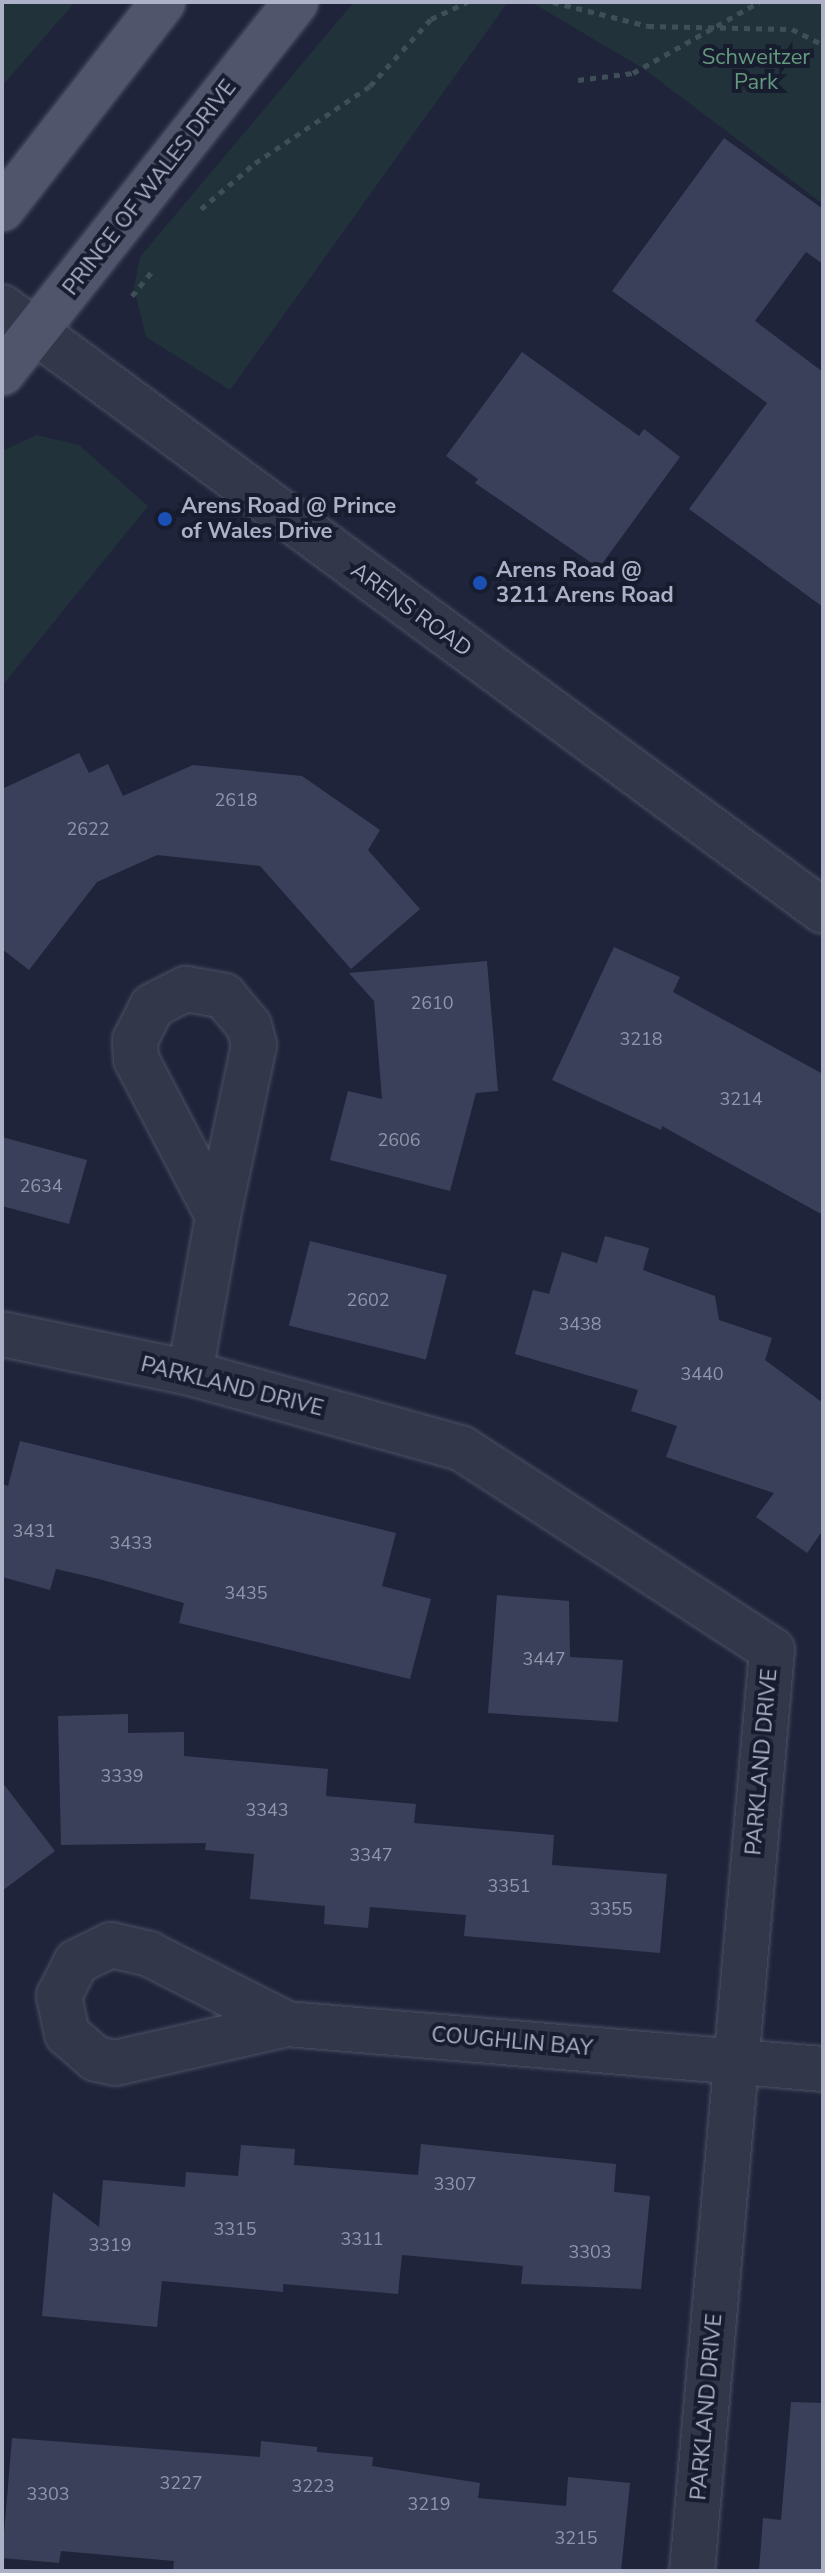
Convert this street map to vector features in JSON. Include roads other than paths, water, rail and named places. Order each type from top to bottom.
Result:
[{"type":"main road","points":[[2,209],[163,2]]},
{"type":"main road","name":"PRINCE OF WALES DRIVE","points":[[2,373],[296,2]]},
{"type":"street","name":"ARENS ROAD","points":[[2,307],[823,911]]},
{"type":"street","points":[[190,1373],[218,1216]]},
{"type":"street","name":"PARKLAND DRIVE","points":[[2,1334],[190,1373],[461,1448],[772,1650],[692,2571]]},
{"type":"street","name":"COUGHLIN BAY","points":[[287,2024],[823,2069]]},
{"type":"place","name":"Arens Road @ Prince of Wales Drive","points":[[165,519]]},
{"type":"place","name":"Arens Road @ 3211 Arens Road","points":[[480,583]]},
{"type":"park label","name":"Schweitzer Park","points":[[756,70]]}]
